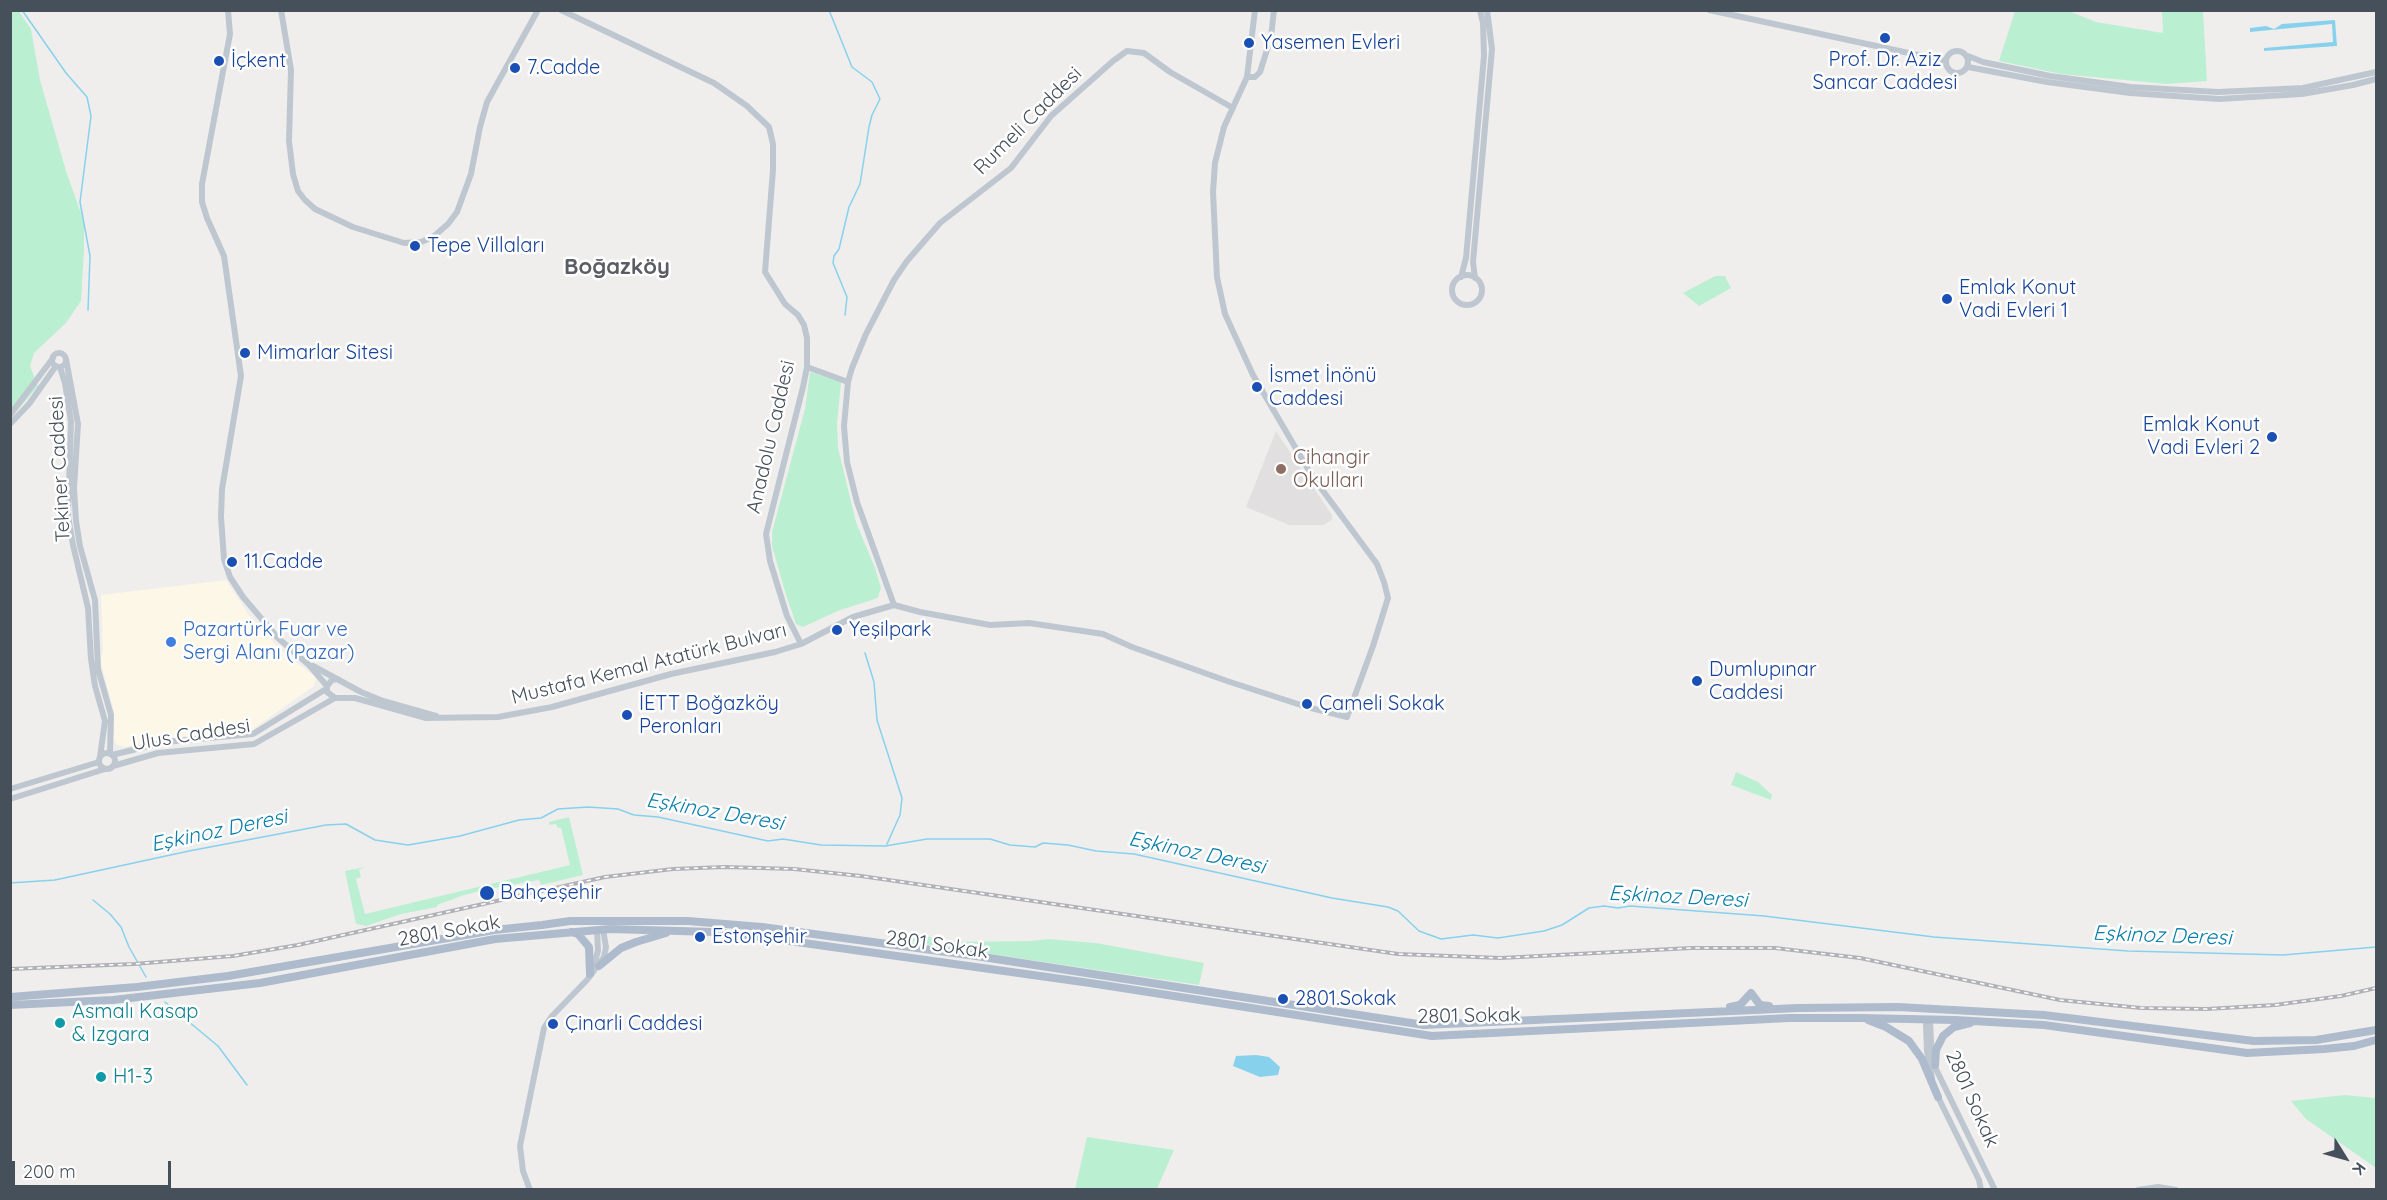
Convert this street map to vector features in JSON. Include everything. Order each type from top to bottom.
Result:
[{"type":"main road","name":"2801 Sokak","points":[[10,997],[149,986],[275,970],[494,930],[570,921],[599,926],[768,938],[959,964],[1423,1035],[1560,1031],[1752,1020],[1929,1018]]},
{"type":"main road","name":"2801 Sokak","points":[[10,1005],[125,999],[175,991],[260,983],[495,939],[599,926],[688,921],[752,926],[976,956],[1411,1024],[1522,1022],[1816,1008]]},
{"type":"main road","points":[[567,931],[578,934],[589,947],[589,977]]},
{"type":"main road","points":[[599,966],[621,948],[680,931]]},
{"type":"main road","points":[[125,999],[125,994],[141,991],[149,986]]},
{"type":"main road","points":[[1700,1013],[1713,1008],[1740,1005],[1750,993],[1754,1000],[1762,1006],[1915,1008],[2017,1013],[2254,1041],[2316,1040],[2376,1030]]},
{"type":"main road","points":[[1915,1008],[1923,1010],[1929,1018],[2044,1025],[2247,1053],[2296,1052],[2354,1046],[2376,1040]]},
{"type":"main road","points":[[1752,1010],[1752,1020]]},
{"type":"main road","points":[[1929,1018],[1941,1013],[1992,1016],[2017,1013]]},
{"type":"main road","points":[[1861,1018],[1886,1027],[1909,1041],[1922,1059],[1938,1097]]},
{"type":"main road","points":[[1935,1065],[1939,1042],[1947,1031],[1978,1021]]},
{"type":"street","points":[[228,10],[230,34],[202,184],[202,202],[224,256],[241,376],[222,489],[222,540],[230,577],[243,597],[278,638],[309,664],[330,695],[337,698],[345,691],[340,680],[332,680],[327,688]]},
{"type":"street","points":[[281,10],[291,70],[289,141],[298,191],[315,209],[365,232],[404,243],[421,242],[433,237],[453,218],[469,183],[481,118],[487,102],[538,10]]},
{"type":"street","name":"Anadolu Caddesi","points":[[561,10],[714,83],[747,106],[769,127],[773,144],[773,170],[765,272],[785,304],[798,315],[804,325],[807,338],[807,367],[766,534],[770,561],[787,616],[801,644]]},
{"type":"street","points":[[894,605],[990,625],[1029,623],[1103,634],[1132,647],[1227,681],[1307,707],[1347,717],[1388,598],[1377,564],[1312,476],[1253,375],[1225,314],[1217,278],[1213,184],[1217,150],[1247,77],[1255,10]]},
{"type":"street","points":[[1247,77],[1255,77],[1260,72],[1271,37],[1274,10]]},
{"type":"street","points":[[1480,10],[1484,33],[1484,56],[1466,258],[1461,277],[1454,284],[1452,293],[1458,302],[1467,305],[1476,302],[1482,294],[1481,284],[1475,278],[1473,262],[1492,49],[1488,10]]},
{"type":"street","points":[[1709,11],[1946,61]]},
{"type":"street","name":"Rumeli Caddesi","points":[[894,605],[858,502],[847,462],[844,426],[849,382],[866,334],[894,280],[923,241],[940,223],[1011,168],[1051,116],[1127,51],[1144,53],[1170,72],[1233,108]]},
{"type":"street","points":[[2376,72],[2303,88],[2218,92],[2131,87],[2050,76],[1968,57],[1962,52],[1955,51],[1949,54],[1946,61],[1947,68],[1960,73],[1968,67],[2047,82],[2130,93],[2219,99],[2302,94],[2376,79]]},
{"type":"street","points":[[1968,57],[1968,67]]},
{"type":"street","points":[[1461,277],[1475,278]]},
{"type":"street","points":[[53,358],[60,353],[66,359]]},
{"type":"street","name":"Tekiner Caddesi","points":[[10,415],[53,358],[65,381],[71,422],[68,516],[88,608],[95,687],[105,716],[100,759]]},
{"type":"street","name":"Tekiner Caddesi","points":[[10,424],[58,366],[65,363],[66,359]]},
{"type":"street","name":"Tekiner Caddesi","points":[[66,359],[78,424],[74,488],[75,512],[80,546],[95,600],[98,669],[111,715],[111,754]]},
{"type":"street","points":[[807,367],[849,382]]},
{"type":"street","points":[[47,379],[56,375],[65,381]]},
{"type":"street","name":"Mustafa Kemal Atatürk Bulvarı","points":[[337,698],[355,698],[426,718],[498,717],[552,707],[671,674],[775,652],[801,644],[853,617],[894,605]]},
{"type":"street","name":"Mustafa Kemal Atatürk Bulvarı","points":[[309,664],[383,701],[439,717]]},
{"type":"street","name":"Ulus Caddesi","points":[[10,789],[100,759],[104,754],[165,741],[253,734],[327,688]]},
{"type":"street","name":"Ulus Caddesi","points":[[10,799],[158,753],[254,744],[337,698]]},
{"type":"street","name":"Ulus Caddesi","points":[[111,754],[115,761],[113,766]]},
{"type":"street","points":[[100,759],[105,769]]},
{"type":"street","points":[[530,1190],[523,1171],[520,1146],[544,1028],[568,998],[599,966],[606,952],[599,926]]},
{"type":"street","points":[[589,977],[598,951],[599,926]]},
{"type":"street","name":"2801 Sokak","points":[[1929,1018],[1935,1065],[1995,1190]]},
{"type":"street","name":"2801 Sokak","points":[[1929,1018],[1927,1051],[1938,1097],[1979,1180],[1980,1190]]},
{"type":"street","points":[[2138,1190],[2158,1187],[2176,1190]]},
{"type":"shaded area","name":"Cihangir Okulları","points":[[1276,431],[1332,515],[1332,520],[1323,525],[1289,525],[1246,507]]},
{"type":"shaded area","points":[[226,580],[248,614],[278,647],[314,676],[316,679],[314,686],[250,731],[164,738],[124,747],[116,744],[114,712],[100,660],[103,652],[101,595]]},
{"type":"green space","points":[[18,10],[31,29],[40,80],[66,171],[84,222],[84,249],[81,301],[66,323],[34,353],[30,366],[38,386],[11,418],[10,11]]},
{"type":"green space","points":[[2015,11],[2069,11],[2096,22],[2163,33],[2162,11],[2203,11],[2207,81],[2167,84],[2061,74],[1999,61]]},
{"type":"green space","points":[[1715,276],[1725,276],[1731,288],[1699,306],[1683,293]]},
{"type":"green space","points":[[810,372],[841,382],[837,424],[838,448],[856,522],[881,588],[875,599],[840,610],[803,627],[796,624],[786,595],[772,546],[772,532],[805,409]]},
{"type":"green space","points":[[1736,772],[1758,782],[1772,795],[1771,800],[1731,785]]},
{"type":"green space","points":[[569,817],[583,875],[541,885],[539,880],[489,889],[464,895],[437,905],[437,907],[401,914],[366,926],[356,924],[345,871],[365,867],[359,870],[361,877],[356,879],[365,914],[570,865],[561,828],[558,828],[556,824],[549,825],[549,822]]},
{"type":"green space","points":[[910,933],[954,942],[1049,939],[1096,943],[1204,963],[1199,985],[909,942]]},
{"type":"green space","points":[[2345,1095],[2376,1098],[2376,1168],[2306,1119],[2291,1101]]},
{"type":"green space","points":[[1087,1137],[1174,1150],[1157,1189],[1075,1189]]},
{"type":"water","points":[[2335,20],[2337,46],[2264,51],[2264,48],[2333,42],[2332,24],[2250,32],[2250,28],[2266,26],[2274,29],[2282,24]]},
{"type":"water","points":[[1236,1056],[1269,1057],[1280,1067],[1278,1075],[1260,1077],[1233,1066]]},
{"type":"waterway","points":[[22,10],[66,73],[87,97],[91,116],[80,202],[90,256],[88,310]]},
{"type":"waterway","points":[[829,10],[852,67],[872,82],[880,99],[869,127],[860,184],[849,207],[839,249],[834,256],[833,263],[847,297],[845,315]]},
{"type":"waterway","points":[[865,653],[874,682],[877,720],[902,798],[900,815],[887,844]]},
{"type":"waterway","name":"Eşkinoz Deresi","points":[[10,883],[55,880],[326,825],[346,824],[375,840],[408,845],[460,836],[519,820],[541,818],[558,809],[588,807],[618,809],[634,815],[658,817],[768,841],[783,839],[821,845],[885,846],[927,839],[990,839],[1010,845],[1035,847],[1043,843],[1134,854],[1332,898],[1388,907],[1398,911],[1419,931],[1441,939],[1473,935],[1498,938],[1544,931],[1562,925],[1589,908],[1630,906],[1764,916],[1934,937],[2128,951],[2283,955],[2376,947]]},
{"type":"waterway","points":[[93,900],[121,927],[146,977]]},
{"type":"waterway","points":[[165,1002],[218,1046],[247,1085]]},
{"type":"railway","points":[[10,969],[134,964],[233,956],[298,945],[605,877],[673,869],[725,867],[794,869],[861,876],[1398,954],[1501,958],[1691,948],[1775,948],[1860,958],[2060,1000],[2141,1008],[2207,1009],[2275,1005],[2341,996],[2376,988]]},
{"type":"place","name":"Prof. Dr. Aziz Sancar Caddesi","points":[[1885,38]]},
{"type":"place","name":"Yasemen Evleri","points":[[1249,43]]},
{"type":"place","name":"İçkent","points":[[219,61]]},
{"type":"place","name":"7.Cadde","points":[[515,68]]},
{"type":"place","name":"Tepe Villaları","points":[[415,246]]},
{"type":"place","name":"Emlak Konut Vadi Evleri 1","points":[[1947,299]]},
{"type":"place","name":"Mimarlar Sitesi","points":[[245,353]]},
{"type":"place","name":"İsmet İnönü Caddesi","points":[[1257,387]]},
{"type":"place","name":"Emlak Konut Vadi Evleri 2","points":[[2272,437]]},
{"type":"place","name":"Cihangir Okulları","points":[[1281,469]]},
{"type":"place","name":"11.Cadde","points":[[232,562]]},
{"type":"place","name":"Yeşilpark","points":[[837,630]]},
{"type":"place","name":"Pazartürk Fuar ve Sergi Alanı (Pazar)","points":[[171,642]]},
{"type":"place","name":"Dumlupınar Caddesi","points":[[1697,681]]},
{"type":"place","name":"Çameli Sokak","points":[[1307,704]]},
{"type":"place","name":"İETT Boğazköy Peronları","points":[[627,715]]},
{"type":"place","name":"Bahçeşehir","points":[[487,893]]},
{"type":"place","name":"Estonşehir","points":[[700,937]]},
{"type":"place","name":"2801.Sokak","points":[[1283,999]]},
{"type":"place","name":"Asmalı Kasap & Izgara","points":[[60,1023]]},
{"type":"place","name":"Çinarli Caddesi","points":[[553,1024]]},
{"type":"place","name":"H1-3","points":[[101,1077]]},
{"type":"district","name":"Boğazköy","points":[[617,267]]}]
